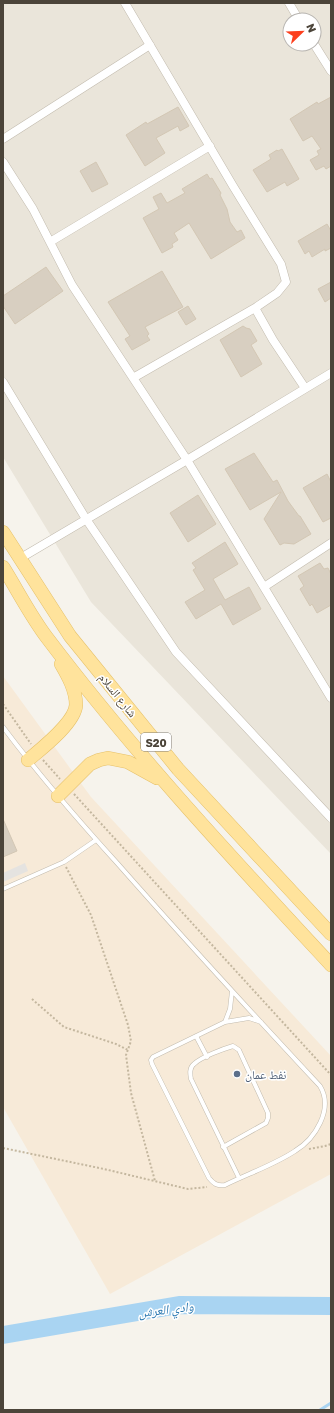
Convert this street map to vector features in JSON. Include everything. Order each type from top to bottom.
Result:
[{"type":"main road","name":"شارع السلام","points":[[3,532],[70,636],[178,769],[331,934]]},
{"type":"main road","name":"شارع السلام","points":[[3,567],[47,638],[140,754],[239,866],[331,965]]},
{"type":"main road","points":[[32,756],[55,736],[70,720],[76,706],[74,690],[47,638]]},
{"type":"main road","points":[[58,796],[90,764],[108,758],[128,762],[167,784]]},
{"type":"street","points":[[125,3],[281,264],[286,282],[277,293],[255,308],[133,378]]},
{"type":"street","points":[[289,3],[294,12]]},
{"type":"street","points":[[3,139],[150,45]]},
{"type":"street","points":[[319,52],[331,71]]},
{"type":"street","points":[[50,242],[210,146]]},
{"type":"street","points":[[3,162],[33,209],[72,285],[187,460],[331,698]]},
{"type":"street","points":[[255,308],[273,340],[305,388]]},
{"type":"street","points":[[19,559],[331,373]]},
{"type":"street","points":[[3,382],[86,519],[176,652],[331,818]]},
{"type":"street","points":[[264,587],[331,544]]},
{"type":"lane","points":[[3,727],[32,756],[58,796],[96,840],[320,1086],[323,1092],[325,1100],[325,1113],[317,1129],[295,1151],[225,1185],[219,1186],[209,1178],[151,1060],[153,1057],[225,1022],[249,1018],[261,1022]]},
{"type":"lane","points":[[3,889],[64,862],[96,840]]},
{"type":"lane","points":[[225,1022],[230,1009],[232,991]]},
{"type":"lane","points":[[196,1036],[207,1057]]},
{"type":"lane","points":[[223,1147],[266,1123],[268,1118],[268,1113],[239,1050],[233,1046],[193,1064],[190,1071],[191,1079],[223,1147],[239,1178]]},
{"type":"path","points":[[3,704],[32,756],[68,787],[331,1075]]},
{"type":"path","points":[[64,862],[91,915],[128,1024],[132,1041],[126,1055],[131,1093],[155,1181]]},
{"type":"path","points":[[32,999],[64,1027],[116,1044],[128,1050]]},
{"type":"path","points":[[295,1151],[331,1144]]},
{"type":"path","points":[[3,1148],[188,1189],[219,1186]]},
{"type":"shaded area","points":[[3,3],[331,3],[331,854],[91,602],[3,457]]},
{"type":"shaded area","points":[[3,676],[91,797],[331,1056],[331,1174],[110,1294],[3,1107]]},
{"type":"shaded area","points":[[25,863],[28,871],[3,882],[3,873]]},
{"type":"building","points":[[331,97],[331,166],[326,169],[324,166],[316,170],[310,160],[319,155],[317,151],[321,149],[312,136],[303,141],[290,119],[317,102],[318,104]]},
{"type":"building","points":[[178,107],[189,126],[180,131],[178,126],[156,138],[165,153],[145,166],[126,135],[146,122],[147,124]]},
{"type":"building","points":[[282,149],[299,179],[287,186],[285,182],[267,192],[253,170],[271,159],[269,155]]},
{"type":"building","points":[[96,162],[108,184],[92,192],[80,171]]},
{"type":"building","points":[[207,174],[210,179],[212,178],[221,193],[220,195],[227,209],[230,222],[237,232],[241,230],[245,238],[211,259],[189,223],[174,233],[178,240],[172,244],[173,247],[162,253],[143,218],[159,209],[153,197],[161,193],[167,203],[185,193],[182,189]]},
{"type":"building","points":[[327,224],[331,231],[331,248],[325,251],[325,249],[312,257],[309,251],[305,254],[298,241]]},
{"type":"building","points":[[46,267],[63,291],[15,324],[3,306],[3,296]]},
{"type":"building","points":[[162,271],[183,307],[145,327],[149,334],[147,336],[150,340],[132,350],[125,339],[130,336],[108,302]]},
{"type":"building","points":[[331,282],[331,298],[325,302],[318,289]]},
{"type":"building","points":[[188,306],[196,319],[186,325],[178,312]]},
{"type":"building","points":[[243,326],[250,329],[257,341],[251,345],[262,364],[241,377],[220,340]]},
{"type":"building","points":[[254,453],[273,482],[277,480],[288,501],[300,516],[311,534],[294,544],[284,543],[280,545],[264,519],[281,492],[250,510],[225,469]]},
{"type":"building","points":[[327,474],[331,482],[331,518],[323,522],[303,488]]},
{"type":"building","points":[[198,495],[216,524],[188,542],[170,513]]},
{"type":"building","points":[[225,542],[238,564],[213,579],[225,600],[249,587],[261,609],[233,625],[221,604],[196,619],[185,602],[205,590],[193,570],[196,568],[192,563]]},
{"type":"building","points":[[320,563],[324,569],[328,568],[331,574],[331,605],[317,613],[312,604],[310,606],[300,589],[304,586],[298,576]]},
{"type":"building","points":[[3,819],[17,851],[3,857]]},
{"type":"waterway","name":"وادي العرش","points":[[3,1335],[179,1305],[331,1306]]},
{"type":"waterway","name":"وادي العرش","points":[[320,1410],[331,1403]]},
{"type":"place","name":"نفط عمان","points":[[237,1074]]}]
